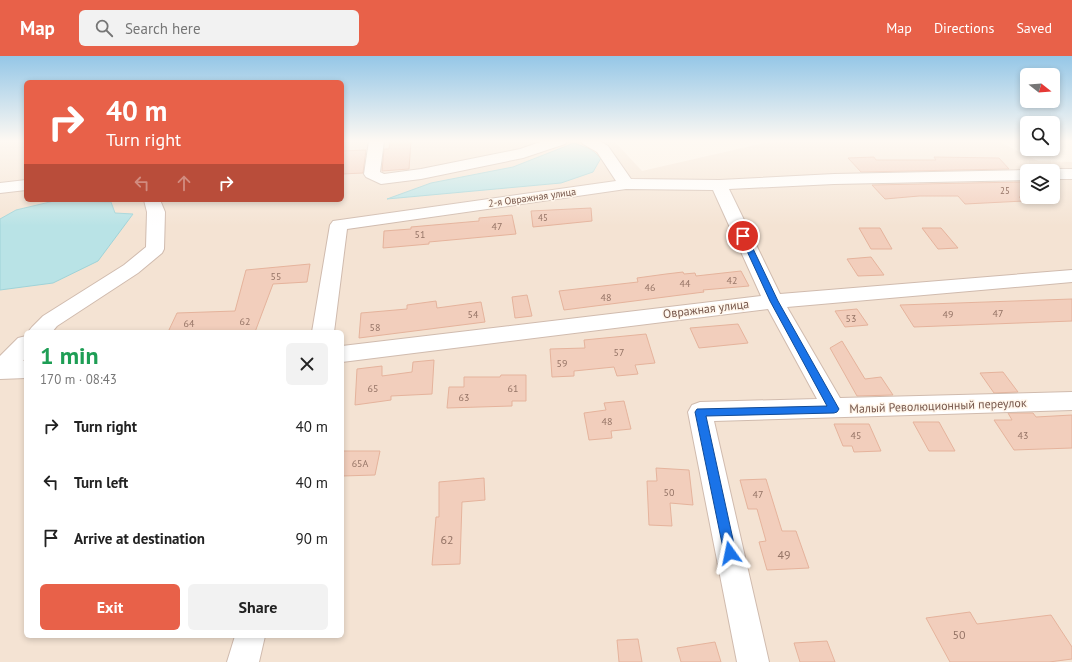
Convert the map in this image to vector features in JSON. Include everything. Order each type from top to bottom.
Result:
[{"type":"street","points":[[373,169],[372,174],[381,179],[422,174],[445,169]]},
{"type":"street","points":[[616,169],[626,184]]},
{"type":"street","points":[[1060,174],[1072,174]]},
{"type":"street","name":"2-я Овражная улица","points":[[324,330],[339,225],[626,184],[719,184],[834,179],[1020,175]]},
{"type":"street","points":[[719,184],[774,301],[834,409]]},
{"type":"street","points":[[0,188],[24,186]]},
{"type":"street","points":[[40,330],[50,321],[131,269],[155,249],[156,212],[153,202]]},
{"type":"street","name":"Овражная улица","points":[[344,354],[774,301],[1072,276]]},
{"type":"street","points":[[0,370],[24,346]]},
{"type":"street","points":[[0,370],[24,369]]},
{"type":"street","name":"Малый Революционный переулок","points":[[754,662],[700,412],[1072,401]]},
{"type":"street","points":[[243,662],[249,638]]},
{"type":"shaded area","points":[[0,169],[24,169],[24,202],[344,202],[344,169],[640,169],[642,171],[649,169],[1020,169],[1020,204],[1060,204],[1060,169],[1072,169],[1072,662],[0,662]]},
{"type":"water","points":[[501,169],[595,169],[593,172],[561,183],[387,199],[431,183]]},
{"type":"water","points":[[50,202],[111,202],[115,213],[133,214],[98,261],[53,283],[0,290],[0,219],[16,210]]},
{"type":"building","points":[[344,169],[363,169],[363,173],[344,174]]},
{"type":"building","points":[[382,169],[405,169],[382,171]]},
{"type":"building","points":[[858,169],[995,169],[861,172]]},
{"type":"building","points":[[1020,182],[1020,201],[965,204],[958,196],[919,196],[885,199],[872,185]]},
{"type":"building","points":[[591,208],[592,221],[533,227],[531,211]]},
{"type":"building","points":[[512,215],[516,234],[383,248],[384,231],[479,221],[479,218]]},
{"type":"building","points":[[859,228],[880,228],[892,249],[871,249]]},
{"type":"building","points":[[922,228],[941,228],[958,248],[938,249]]},
{"type":"building","points":[[871,257],[884,275],[858,276],[847,259]]},
{"type":"building","points":[[310,264],[307,282],[273,284],[256,330],[169,330],[177,313],[235,311],[246,270]]},
{"type":"building","points":[[741,271],[749,286],[703,290],[704,292],[564,310],[559,291],[638,282],[637,278],[683,272],[684,274],[695,273],[696,276]]},
{"type":"building","points":[[527,295],[532,316],[515,318],[512,297]]},
{"type":"building","points":[[1072,299],[1072,321],[914,327],[900,305]]},
{"type":"building","points":[[436,301],[437,308],[481,302],[485,322],[359,338],[361,313],[407,309],[407,305]]},
{"type":"building","points":[[857,309],[868,325],[845,327],[835,311]]},
{"type":"building","points":[[738,324],[748,343],[699,348],[690,328]]},
{"type":"building","points":[[646,334],[655,363],[635,365],[638,374],[617,376],[614,367],[574,371],[574,376],[552,377],[550,349],[585,348],[584,340]]},
{"type":"building","points":[[842,341],[865,379],[881,377],[893,395],[857,396],[830,348]]},
{"type":"building","points":[[434,360],[432,394],[391,396],[391,400],[355,405],[357,369],[382,366],[382,376],[412,372],[413,362]]},
{"type":"building","points":[[1003,372],[1018,392],[994,393],[980,373]]},
{"type":"building","points":[[501,375],[526,375],[526,401],[512,401],[512,406],[447,408],[449,387],[464,387],[464,377],[500,377]]},
{"type":"building","points":[[624,401],[631,429],[611,431],[612,438],[589,440],[584,413],[606,410],[604,403]]},
{"type":"building","points":[[1008,413],[1033,413],[1036,417],[1072,415],[1072,448],[1014,450],[994,420],[1012,420]]},
{"type":"building","points":[[913,422],[939,422],[955,451],[929,451]]},
{"type":"building","points":[[834,424],[869,424],[881,451],[854,452],[852,446],[843,446]]},
{"type":"building","points":[[344,451],[380,451],[375,475],[344,476]]},
{"type":"building","points":[[656,468],[689,470],[693,505],[670,503],[672,526],[649,525],[647,481],[657,481]]},
{"type":"building","points":[[484,478],[485,500],[462,502],[460,564],[432,565],[436,517],[439,517],[439,482]]},
{"type":"building","points":[[766,479],[782,531],[796,531],[809,568],[767,570],[759,542],[766,541],[757,509],[748,509],[740,480]]},
{"type":"building","points":[[970,612],[977,624],[1051,615],[1072,647],[1072,659],[1049,662],[950,662],[926,618]]},
{"type":"building","points":[[638,639],[642,662],[619,662],[617,640]]},
{"type":"building","points":[[827,641],[835,662],[800,662],[794,643]]},
{"type":"building","points":[[715,642],[721,662],[681,662],[677,648]]},
{"type":"route","points":[[730,553],[700,412],[834,409],[774,301],[743,236]]}]
